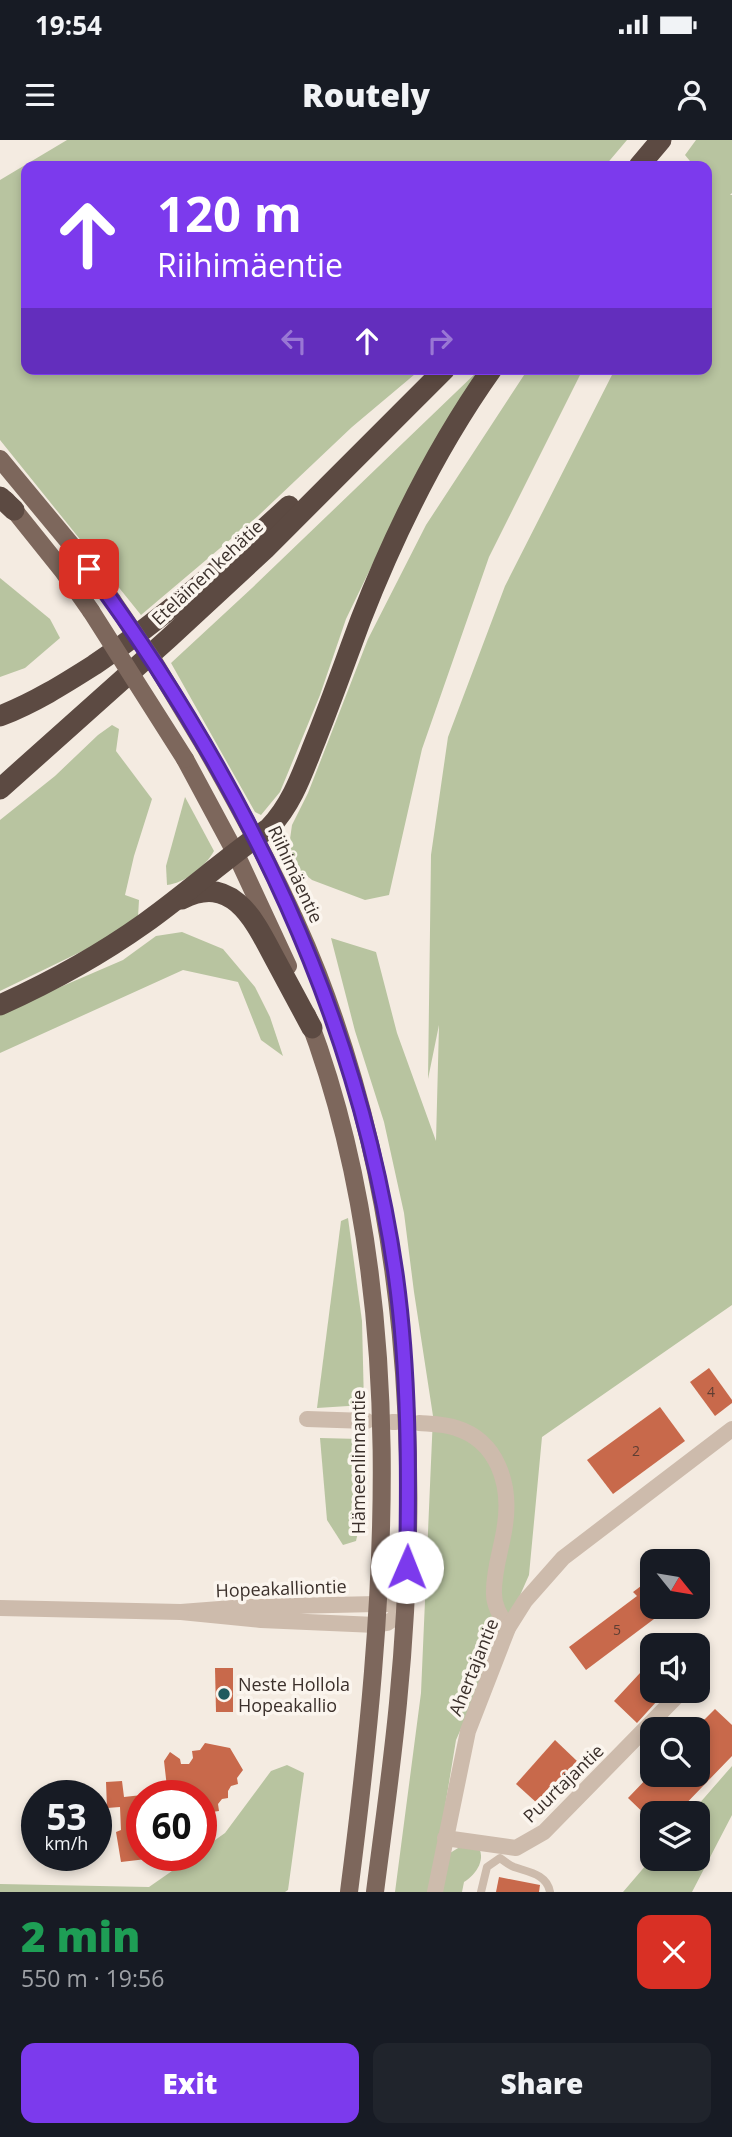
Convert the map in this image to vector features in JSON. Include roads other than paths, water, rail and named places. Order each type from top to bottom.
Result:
[{"type":"highway","points":[[643,161],[661,140]]},
{"type":"highway","points":[[654,161],[670,140]]},
{"type":"highway","points":[[0,716],[46,694],[159,619],[440,375]]},
{"type":"highway","name":"Eteläinen kehätie","points":[[0,789],[255,558],[440,375]]},
{"type":"highway","points":[[0,1005],[110,947],[162,910],[281,815],[292,797],[361,619],[398,533],[455,428],[488,375]]},
{"type":"highway","points":[[162,910],[197,892],[211,891],[222,894],[243,907],[259,929],[312,1028]]},
{"type":"main road","name":"Riihimäentie","points":[[0,460],[78,553],[154,662],[256,837],[317,973],[353,1080],[374,1154],[402,1329],[408,1499],[404,1612]]},
{"type":"main road","points":[[5,500],[63,571],[91,611],[185,759],[274,932],[312,1028]]},
{"type":"main road","name":"Hämeenlinnantie","points":[[312,1028],[350,1156],[363,1226],[376,1324],[381,1480],[377,1604],[362,1792],[349,1892]]},
{"type":"main road","points":[[375,1892],[398,1702],[404,1612]]},
{"type":"street","points":[[307,1419],[367,1421]]},
{"type":"street","points":[[419,1423],[456,1428],[473,1436],[497,1461],[505,1489],[506,1511],[494,1597],[508,1628]]},
{"type":"street","name":"Ahertajantie","points":[[435,1892],[468,1731],[508,1628],[525,1601],[564,1558],[732,1429]]},
{"type":"street","name":"Hopeakalliontie","points":[[0,1608],[181,1612],[274,1621],[376,1625],[387,1623],[404,1612],[389,1604],[377,1604],[246,1607],[181,1612]]},
{"type":"street","name":"Puurtajantie","points":[[445,1838],[501,1852],[516,1848],[544,1832],[670,1703]]},
{"type":"lane","points":[[481,1892],[487,1867],[501,1852],[513,1867],[534,1872],[549,1886],[550,1892]]},
{"type":"place","name":"Neste Hollola Hopeakallio","points":[[224,1694]]}]
